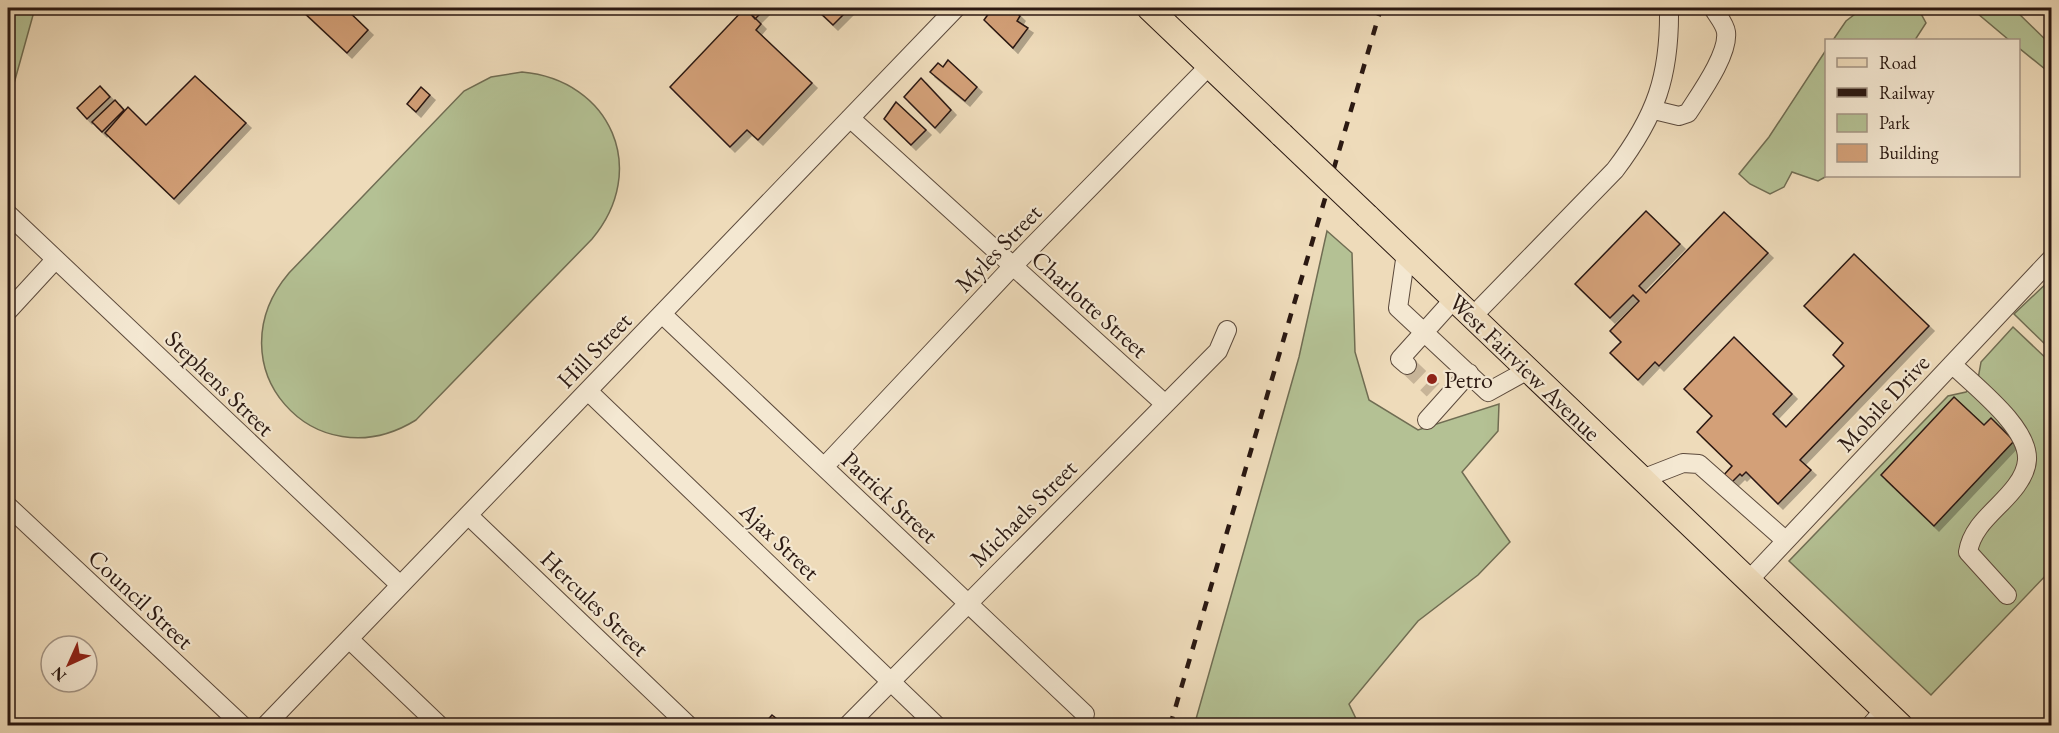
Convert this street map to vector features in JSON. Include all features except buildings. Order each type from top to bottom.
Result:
[{"type":"main road","name":"West Fairview Avenue","points":[[1149,8],[1749,580],[1885,720]]},
{"type":"street","name":"Hill Street","points":[[265,726],[589,392],[956,8]]},
{"type":"street","points":[[1472,317],[1615,170],[1634,144],[1654,110],[1665,70],[1668,8]]},
{"type":"street","points":[[1654,110],[1678,116],[1688,113],[1707,81],[1727,45],[1726,29],[1713,8]]},
{"type":"street","name":"Myles Street","points":[[824,467],[1013,266],[1210,65]]},
{"type":"street","name":"Charlotte Street","points":[[850,118],[1165,404]]},
{"type":"street","name":"Stephens Street","points":[[8,214],[400,585]]},
{"type":"street","points":[[1406,253],[1398,308],[1488,392],[1528,370]]},
{"type":"street","name":"Mobile Drive","points":[[1749,580],[2052,258]]},
{"type":"street","points":[[8,311],[55,260]]},
{"type":"street","points":[[1407,365],[1400,358],[1454,299]]},
{"type":"street","name":"Patrick Street","points":[[662,314],[1085,714]]},
{"type":"street","name":"Michaels Street","points":[[847,726],[1218,351],[1227,330]]},
{"type":"street","points":[[1952,364],[2000,410],[2018,433],[2026,449],[2027,463],[2022,475],[2010,494],[1985,519],[1970,539],[1968,552],[2007,595]]},
{"type":"street","points":[[1427,420],[1439,395],[1469,373]]},
{"type":"street","name":"Ajax Street","points":[[589,392],[937,726]]},
{"type":"street","points":[[1642,479],[1683,463],[1699,464],[1785,540]]},
{"type":"street","name":"Council Street","points":[[8,506],[243,726]]},
{"type":"street","name":"Hercules Street","points":[[468,515],[689,726]]},
{"type":"street","points":[[349,639],[440,726]]},
{"type":"green space","points":[[8,8],[35,8],[8,105]]},
{"type":"green space","points":[[1863,8],[1922,8],[1919,10],[1926,23],[1916,39],[1834,39],[1846,21]]},
{"type":"green space","points":[[1971,8],[2013,8],[2051,45],[2051,74],[2020,49],[2020,39],[2008,39]]},
{"type":"green space","points":[[1825,52],[1825,177],[1818,181],[1792,172],[1784,187],[1770,194],[1750,184],[1739,174],[1769,137]]},
{"type":"green space","points":[[522,72],[553,79],[579,92],[599,110],[612,133],[619,158],[618,185],[609,212],[592,239],[416,420],[378,436],[342,437],[310,425],[285,405],[268,377],[262,344],[268,308],[289,273],[464,91],[491,77]]},
{"type":"green space","points":[[1327,231],[1352,253],[1355,352],[1369,400],[1418,430],[1499,404],[1498,431],[1462,472],[1510,542],[1478,575],[1418,621],[1349,704],[1359,725],[1194,726],[1299,357]]},
{"type":"green space","points":[[2051,279],[2051,350],[2014,314]]},
{"type":"green space","points":[[2013,327],[2051,363],[2051,570],[1931,695],[1789,561],[1948,396],[1966,392],[1978,379],[1981,362]]},
{"type":"tunnel","points":[[1407,365],[1433,390]]},
{"type":"railway","points":[[1170,726],[1381,8]]},
{"type":"place","name":"Petro","points":[[1432,379]]}]
